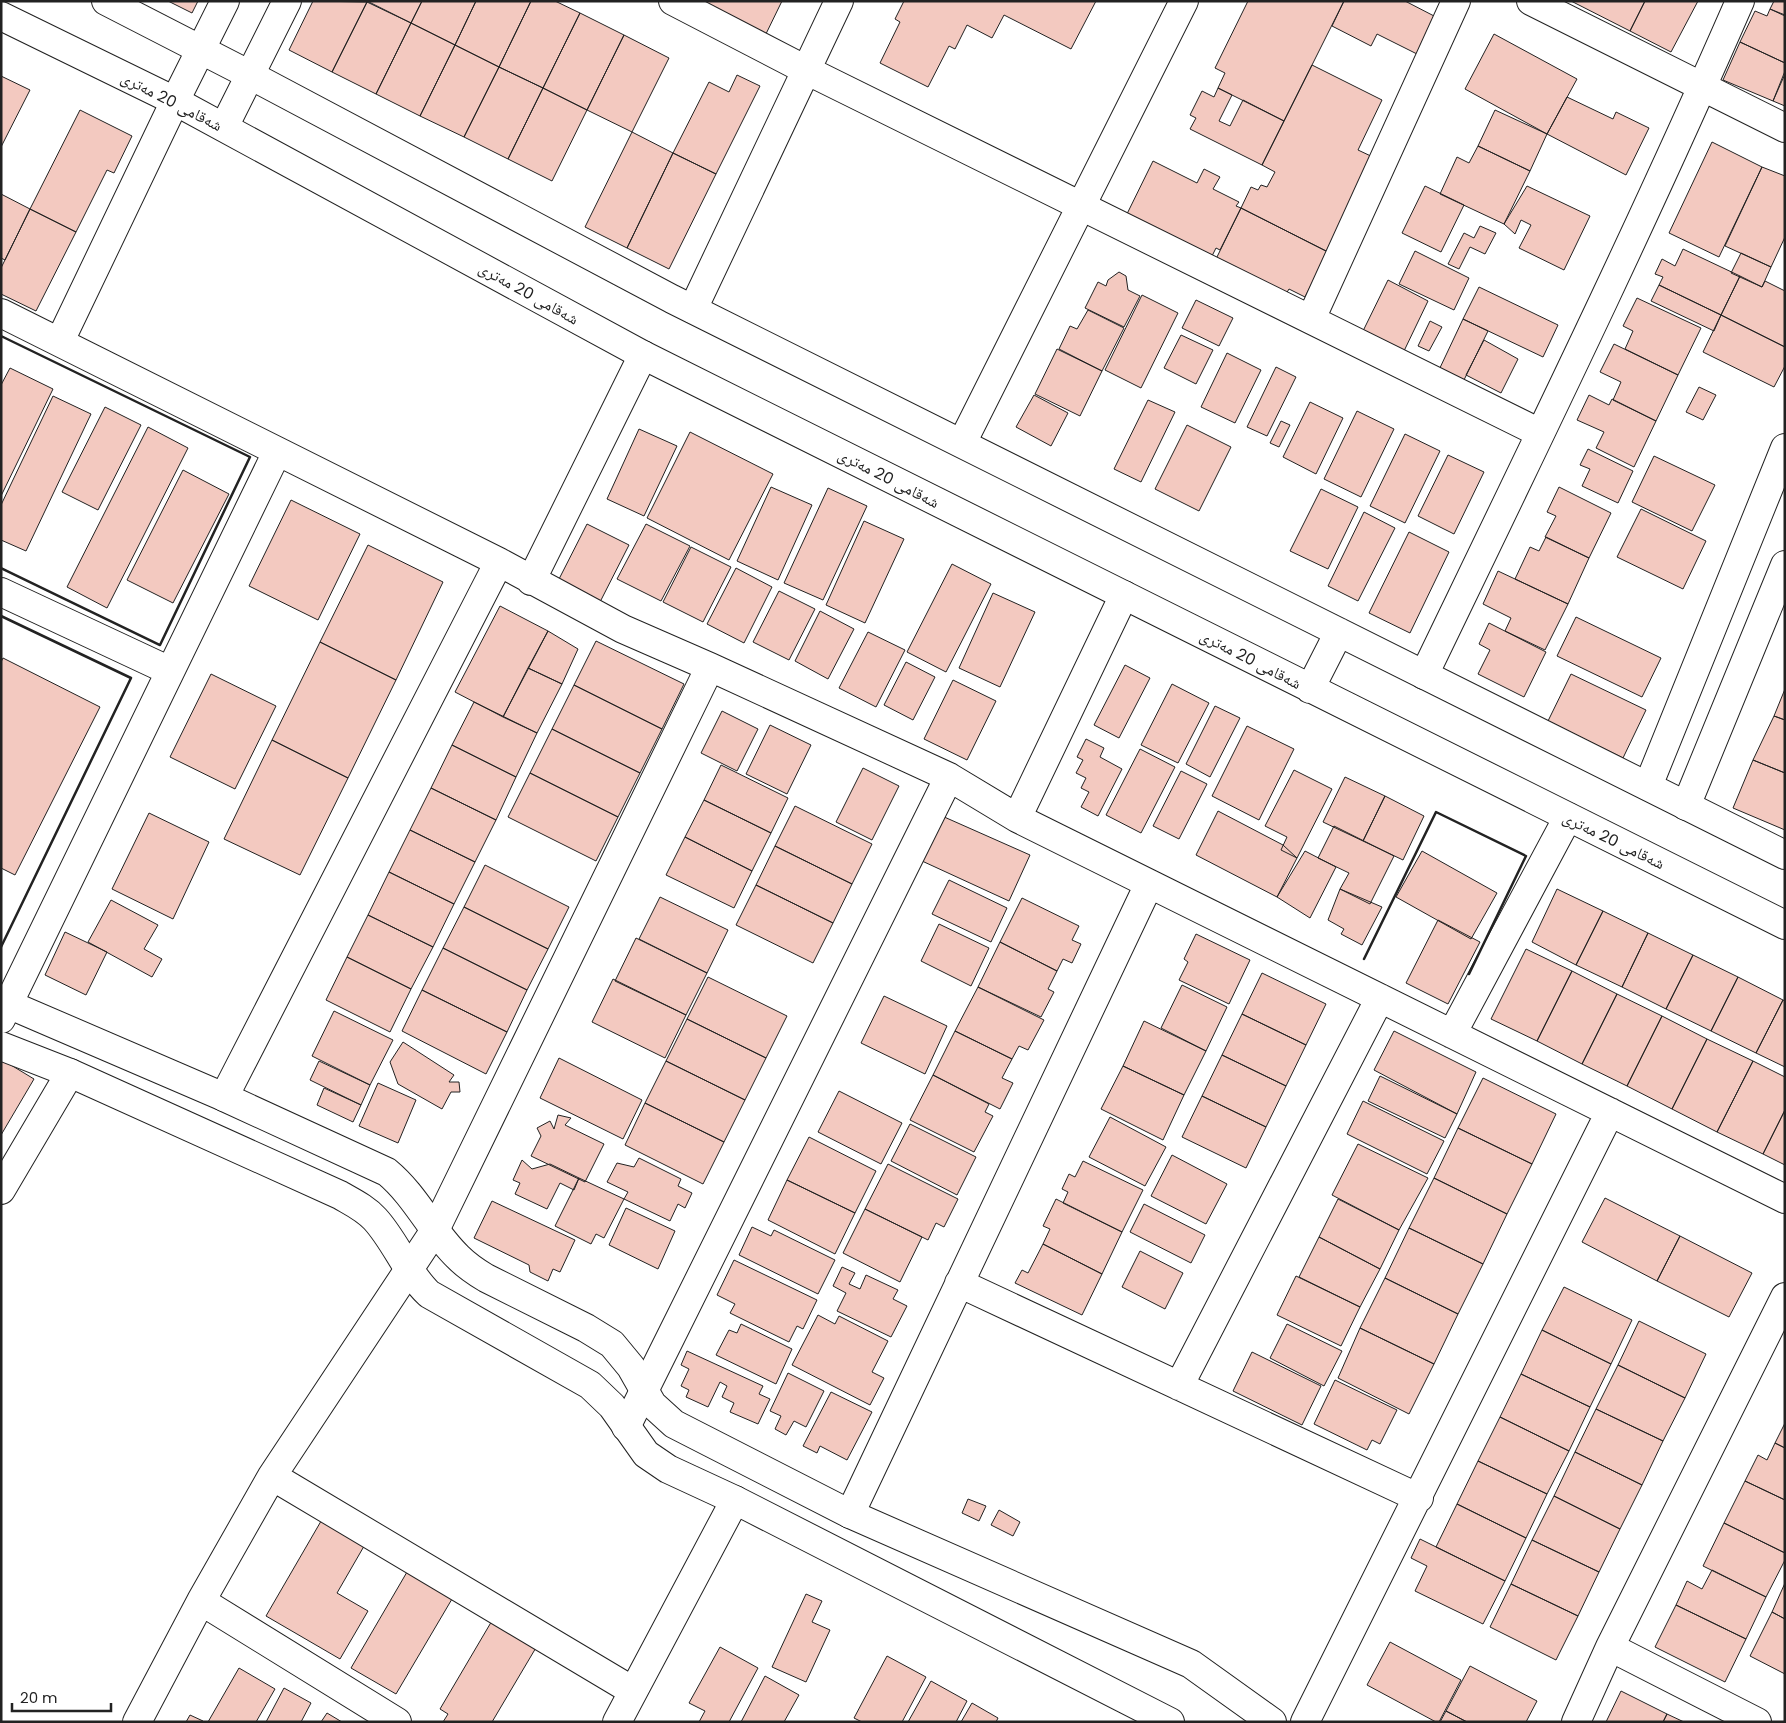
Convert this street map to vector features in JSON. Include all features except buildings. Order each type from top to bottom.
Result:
[{"type":"street","points":[[106,1],[693,309],[1785,855]]},
{"type":"street","points":[[60,341],[225,1]]},
{"type":"street","points":[[224,127],[286,1]]},
{"type":"street","points":[[673,1],[806,70],[1540,433]]},
{"type":"street","points":[[693,309],[839,1]]},
{"type":"street","points":[[962,443],[1184,1]]},
{"type":"street","points":[[1310,319],[1456,1]]},
{"type":"street","points":[[1531,1],[1785,128]]},
{"type":"street","points":[[1424,675],[1703,86],[1740,1]]},
{"type":"street","name":"شەقامی 20 مەتری","points":[[1,16],[176,101],[643,355],[1785,925]]},
{"type":"street","points":[[1,313],[499,562],[531,581],[623,629],[949,777],[1017,818],[1785,1199]]},
{"type":"street","points":[[531,581],[643,355]]},
{"type":"street","points":[[1648,786],[1785,448]]},
{"type":"street","points":[[277,452],[4,1008],[224,1097],[387,1172],[406,1192],[458,1257],[486,1278],[586,1328],[612,1344],[631,1367],[645,1393],[660,1413],[674,1424],[850,1514],[1191,1664],[1272,1722]]},
{"type":"street","points":[[224,1097],[499,562]]},
{"type":"street","points":[[1686,806],[1785,565]]},
{"type":"street","points":[[1,592],[170,671]]},
{"type":"street","points":[[1017,818],[1124,596]]},
{"type":"street","points":[[1310,688],[1339,632]]},
{"type":"street","points":[[137,1722],[201,1600],[272,1476],[409,1272],[435,1230],[710,667]]},
{"type":"street","points":[[626,1427],[645,1393],[949,777]]},
{"type":"street","points":[[1452,1034],[1568,817]]},
{"type":"street","points":[[850,1514],[1149,884]]},
{"type":"street","points":[[1179,1386],[1380,998]]},
{"type":"street","points":[[1,1046],[70,1073],[340,1195],[364,1209],[382,1229],[409,1272],[429,1294],[590,1385],[612,1406],[646,1454],[668,1469],[735,1500],[1170,1722]]},
{"type":"street","points":[[1,1190],[70,1073]]},
{"type":"street","points":[[1305,1722],[1610,1112]]},
{"type":"street","points":[[960,1283],[1418,1498]]},
{"type":"street","points":[[1576,1722],[1610,1647],[1785,1297]]},
{"type":"street","points":[[272,1476],[634,1691]]},
{"type":"street","points":[[617,1722],[735,1500]]},
{"type":"street","points":[[201,1600],[396,1722]]},
{"type":"street","points":[[1610,1647],[1757,1722]]},
{"type":"wall","points":[[1,336],[250,457],[160,645],[1,568]]},
{"type":"wall","points":[[1,616],[131,678],[1,947]]},
{"type":"wall","points":[[1364,959],[1436,812],[1526,856],[1469,974]]}]
